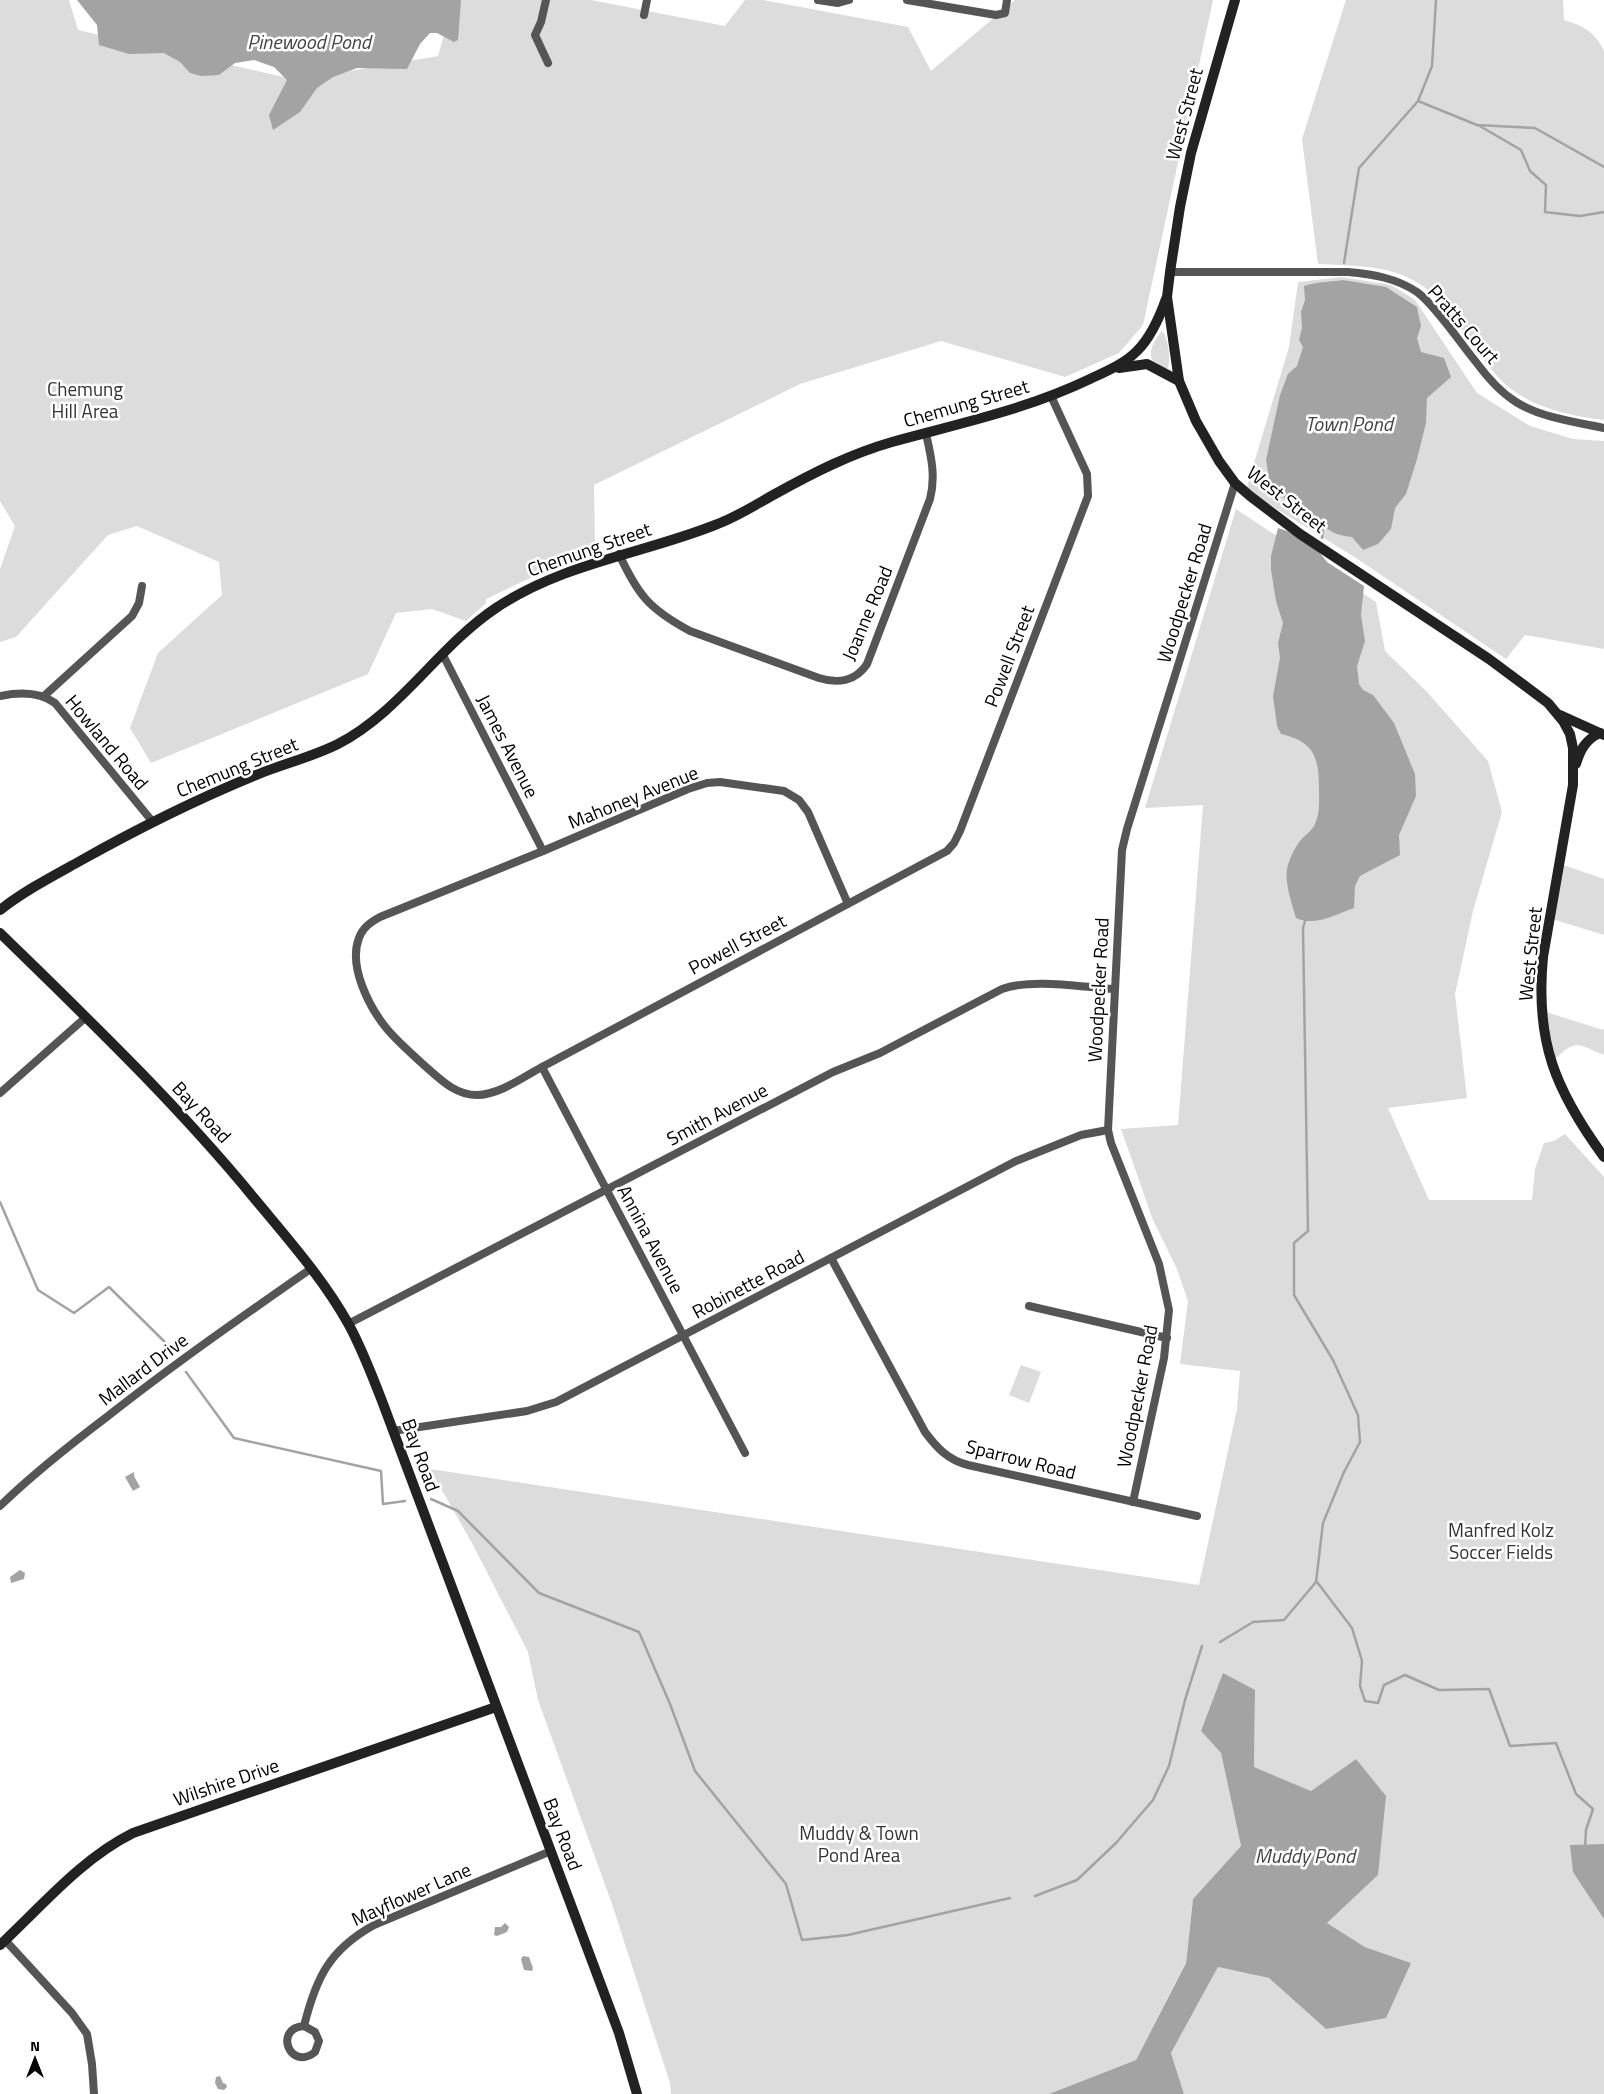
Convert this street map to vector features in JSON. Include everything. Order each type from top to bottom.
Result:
[{"type":"street","points":[[546,0],[541,22],[535,35],[548,63]]},
{"type":"street","points":[[644,14],[647,0]]},
{"type":"street","points":[[818,0],[838,3],[848,0]]},
{"type":"street","points":[[907,0],[996,15],[1005,13],[1007,0]]},
{"type":"street","name":"West Street","points":[[1235,0],[1191,153],[1170,272],[1167,297],[1179,381],[1200,428],[1219,461],[1235,483],[1300,534],[1482,654],[1548,703],[1566,727],[1572,741],[1573,772],[1571,799],[1543,956],[1541,981],[1542,1014],[1546,1044],[1559,1085],[1574,1114],[1604,1157]]},
{"type":"street","name":"Pratts Court","points":[[1170,272],[1348,272],[1372,274],[1394,281],[1418,293],[1440,316],[1485,374],[1509,397],[1538,412],[1604,428]]},
{"type":"street","name":"Chemung Street","points":[[0,910],[57,874],[152,821],[242,781],[341,742],[374,720],[483,617],[518,594],[552,577],[619,554],[716,525],[839,461],[872,448],[1000,414],[1051,396],[1103,373],[1127,359],[1146,340],[1158,320],[1167,297]]},
{"type":"street","name":"Chemung Street","points":[[1103,373],[1147,364],[1179,381]]},
{"type":"street","name":"Powell Street","points":[[543,852],[371,922],[359,937],[356,958],[359,974],[370,1002],[386,1028],[412,1054],[456,1090],[470,1095],[491,1093],[542,1067],[942,855],[951,848],[960,831],[1088,496],[1088,474],[1051,396]]},
{"type":"street","name":"Joanne Road","points":[[619,554],[634,584],[646,601],[678,625],[819,678],[828,681],[846,681],[863,671],[867,664],[930,499],[933,488],[933,468],[926,434]]},
{"type":"street","name":"Woodpecker Road","points":[[1133,1502],[1167,1338],[1169,1310],[1164,1279],[1111,1143],[1108,1130],[1114,989],[1124,839],[1235,483]]},
{"type":"street","points":[[44,696],[132,616],[139,603],[142,586]]},
{"type":"street","name":"James Avenue","points":[[443,655],[543,852]]},
{"type":"street","name":"Howland Road","points":[[0,696],[27,693],[44,696],[61,709],[152,821]]},
{"type":"street","points":[[1557,713],[1572,722],[1602,734]]},
{"type":"street","name":"West Street","points":[[1573,772],[1584,746],[1591,739],[1602,734]]},
{"type":"street","name":"Mahoney Avenue","points":[[543,852],[702,784],[720,782],[772,789],[795,796],[805,807],[848,904]]},
{"type":"street","name":"Bay Road","points":[[0,933],[215,1150],[312,1268],[348,1324],[370,1368],[619,2033],[637,2094]]},
{"type":"street","name":"Smith Avenue","points":[[348,1324],[833,1072],[880,1053],[1002,989],[1016,985],[1036,984],[1114,989]]},
{"type":"street","points":[[0,1093],[85,1018]]},
{"type":"street","name":"Annina Avenue","points":[[542,1067],[745,1453]]},
{"type":"street","name":"Robinette Road","points":[[393,1431],[541,1408],[572,1395],[1021,1158],[1081,1135],[1108,1130]]},
{"type":"street","name":"Sparrow Road","points":[[831,1258],[925,1432],[940,1451],[958,1463],[1196,1516]]},
{"type":"street","name":"Mallard Drive","points":[[0,1506],[63,1450],[126,1401],[218,1333],[312,1268]]},
{"type":"street","points":[[1029,1306],[1167,1338]]},
{"type":"street","name":"Wilshire Drive","points":[[3,1942],[91,1859],[113,1843],[133,1833],[496,1707]]},
{"type":"street","name":"Mayflower Lane","points":[[304,2026],[319,1980],[333,1956],[351,1939],[374,1925],[551,1851]]},
{"type":"street","points":[[3,1942],[72,2013],[87,2034],[94,2094]]},
{"type":"street","points":[[304,2026],[315,2032],[318,2044],[312,2054],[300,2057],[290,2050],[287,2041],[292,2030],[304,2026]]},
{"type":"green space","name":"Chemung Hill Area","points":[[0,0],[69,0],[78,30],[297,80],[438,56],[454,0],[591,0],[725,26],[745,0],[763,0],[908,27],[931,71],[1015,0],[1213,0],[1143,325],[1119,353],[1065,377],[941,341],[800,384],[594,485],[595,547],[486,599],[486,603],[466,621],[432,609],[396,613],[368,674],[151,763],[130,728],[158,653],[222,595],[219,562],[137,526],[108,535],[16,637],[0,642],[0,569],[15,526],[0,501]]},
{"type":"green space","points":[[1346,0],[1563,0],[1564,20],[1593,34],[1601,44],[1604,51],[1604,420],[1560,412],[1532,402],[1520,395],[1497,376],[1439,302],[1418,283],[1394,272],[1382,269],[1318,264],[1302,139]]},
{"type":"green space","points":[[1342,277],[1391,285],[1415,300],[1477,393],[1530,426],[1573,439],[1604,441],[1604,649],[1525,635],[1506,659],[1356,558],[1254,495],[1247,486],[1289,347],[1298,282]]},
{"type":"green space","points":[[1162,331],[1166,338],[1169,354],[1169,364],[1166,369],[1152,360],[1151,356],[1153,345]]},
{"type":"green space","points":[[1236,509],[1376,602],[1385,651],[1427,692],[1488,761],[1502,812],[1473,911],[1455,994],[1467,1098],[1388,1108],[1429,1200],[1532,1200],[1535,1169],[1544,1143],[1554,1141],[1565,1134],[1604,1177],[1604,2094],[1184,2094],[1171,2053],[1218,1967],[1269,1978],[1326,2029],[1411,1963],[1365,1947],[1327,1923],[1378,1875],[1356,1759],[1311,1791],[1254,1767],[1255,1690],[1201,1731],[1221,1753],[1241,1846],[1193,1899],[1186,1962],[1136,2060],[1049,2094],[671,2094],[670,2083],[611,1901],[538,1700],[528,1652],[472,1543],[430,1469],[1199,1585],[1237,1409],[1240,1371],[1180,1364],[1188,1301],[1177,1269],[1153,1220],[1121,1129],[1178,1125],[1203,805],[1145,808]]},
{"type":"green space","points":[[1563,865],[1604,879],[1604,935],[1552,919]]},
{"type":"green space","points":[[1546,1012],[1603,1030],[1604,1028],[1604,1055],[1578,1045],[1568,1048],[1555,1059]]},
{"type":"green space","points":[[1021,1365],[1041,1372],[1029,1403],[1009,1395]]},
{"type":"water","name":"Pinewood Pond","points":[[77,0],[461,0],[458,40],[454,42],[437,33],[430,33],[420,44],[407,69],[357,68],[333,77],[317,88],[300,112],[273,130],[269,115],[287,80],[274,67],[254,60],[235,63],[219,75],[201,76],[190,73],[180,62],[164,53],[129,54],[99,45],[97,25]]},
{"type":"water","name":"Town Pond","points":[[1343,280],[1386,287],[1417,307],[1421,326],[1417,338],[1421,352],[1444,358],[1451,377],[1427,398],[1426,423],[1417,459],[1406,494],[1395,508],[1391,529],[1378,544],[1363,550],[1352,537],[1339,535],[1330,530],[1271,489],[1266,460],[1280,395],[1288,374],[1297,366],[1303,347],[1299,340],[1302,328],[1301,312],[1305,300],[1304,286]]},
{"type":"water","points":[[1278,528],[1287,531],[1316,548],[1327,562],[1364,586],[1361,615],[1365,641],[1357,666],[1359,684],[1363,690],[1373,695],[1394,723],[1415,774],[1416,796],[1399,835],[1400,855],[1360,876],[1355,886],[1354,908],[1325,919],[1311,921],[1296,918],[1287,877],[1291,856],[1317,820],[1319,779],[1313,753],[1301,742],[1281,734],[1277,726],[1273,696],[1280,658],[1278,643],[1283,623],[1276,601],[1271,570],[1271,556]]},
{"type":"water","points":[[134,1472],[140,1487],[133,1491],[125,1477]]},
{"type":"water","points":[[20,1570],[25,1573],[24,1579],[11,1583],[10,1577]]},
{"type":"water","name":"Muddy Pond","points":[[1223,1673],[1255,1690],[1254,1767],[1311,1791],[1356,1759],[1386,1796],[1378,1875],[1327,1923],[1365,1947],[1411,1963],[1386,2018],[1326,2029],[1269,1978],[1218,1967],[1171,2053],[1184,2094],[1049,2094],[1136,2060],[1186,1963],[1193,1899],[1241,1846],[1221,1753],[1201,1731]]},
{"type":"water","points":[[1604,1844],[1604,1919],[1573,1872],[1570,1845]]},
{"type":"water","points":[[505,1923],[509,1927],[507,1932],[497,1936],[494,1935],[495,1927],[501,1927]]},
{"type":"water","points":[[523,1956],[529,1957],[533,1968],[532,1971],[524,1970],[521,1959]]},
{"type":"water","points":[[220,2076],[227,2087],[224,2090],[218,2089],[215,2083],[216,2077]]},
{"type":"waterway","points":[[1344,263],[1359,168],[1418,101],[1432,66],[1436,0]]},
{"type":"waterway","points":[[1418,101],[1477,125],[1535,128],[1604,167]]},
{"type":"waterway","points":[[1478,125],[1521,150],[1530,171],[1546,185],[1545,212],[1580,216],[1604,212]]},
{"type":"waterway","points":[[1322,538],[1323,525]]},
{"type":"waterway","points":[[1220,1642],[1253,1622],[1284,1620],[1316,1582],[1323,1523],[1344,1472],[1360,1442],[1358,1415],[1333,1360],[1294,1295],[1294,1243],[1308,1231],[1303,928],[1306,918]]},
{"type":"waterway","points":[[0,1202],[38,1290],[74,1313],[109,1287],[170,1347]]},
{"type":"waterway","points":[[186,1372],[234,1438],[381,1471],[383,1504],[405,1501]]},
{"type":"waterway","points":[[431,1499],[458,1511],[539,1593],[639,1632],[670,1704],[695,1771],[786,1884],[802,1940],[848,1935],[1010,1898]]},
{"type":"waterway","points":[[1317,1582],[1352,1628],[1362,1661],[1360,1686],[1365,1701],[1378,1703],[1384,1685],[1405,1675],[1439,1690],[1489,1689],[1510,1746],[1556,1743],[1576,1794],[1593,1809],[1586,1830],[1585,1847]]},
{"type":"waterway","points":[[1035,1896],[1077,1880],[1116,1843],[1153,1800],[1169,1766],[1185,1700],[1202,1646]]},
{"type":"park label","name":"Manfred Kolz Soccer Fields","points":[[1501,1541]]},
{"type":"park label","name":"Muddy & Town Pond Area","points":[[859,1844]]}]
